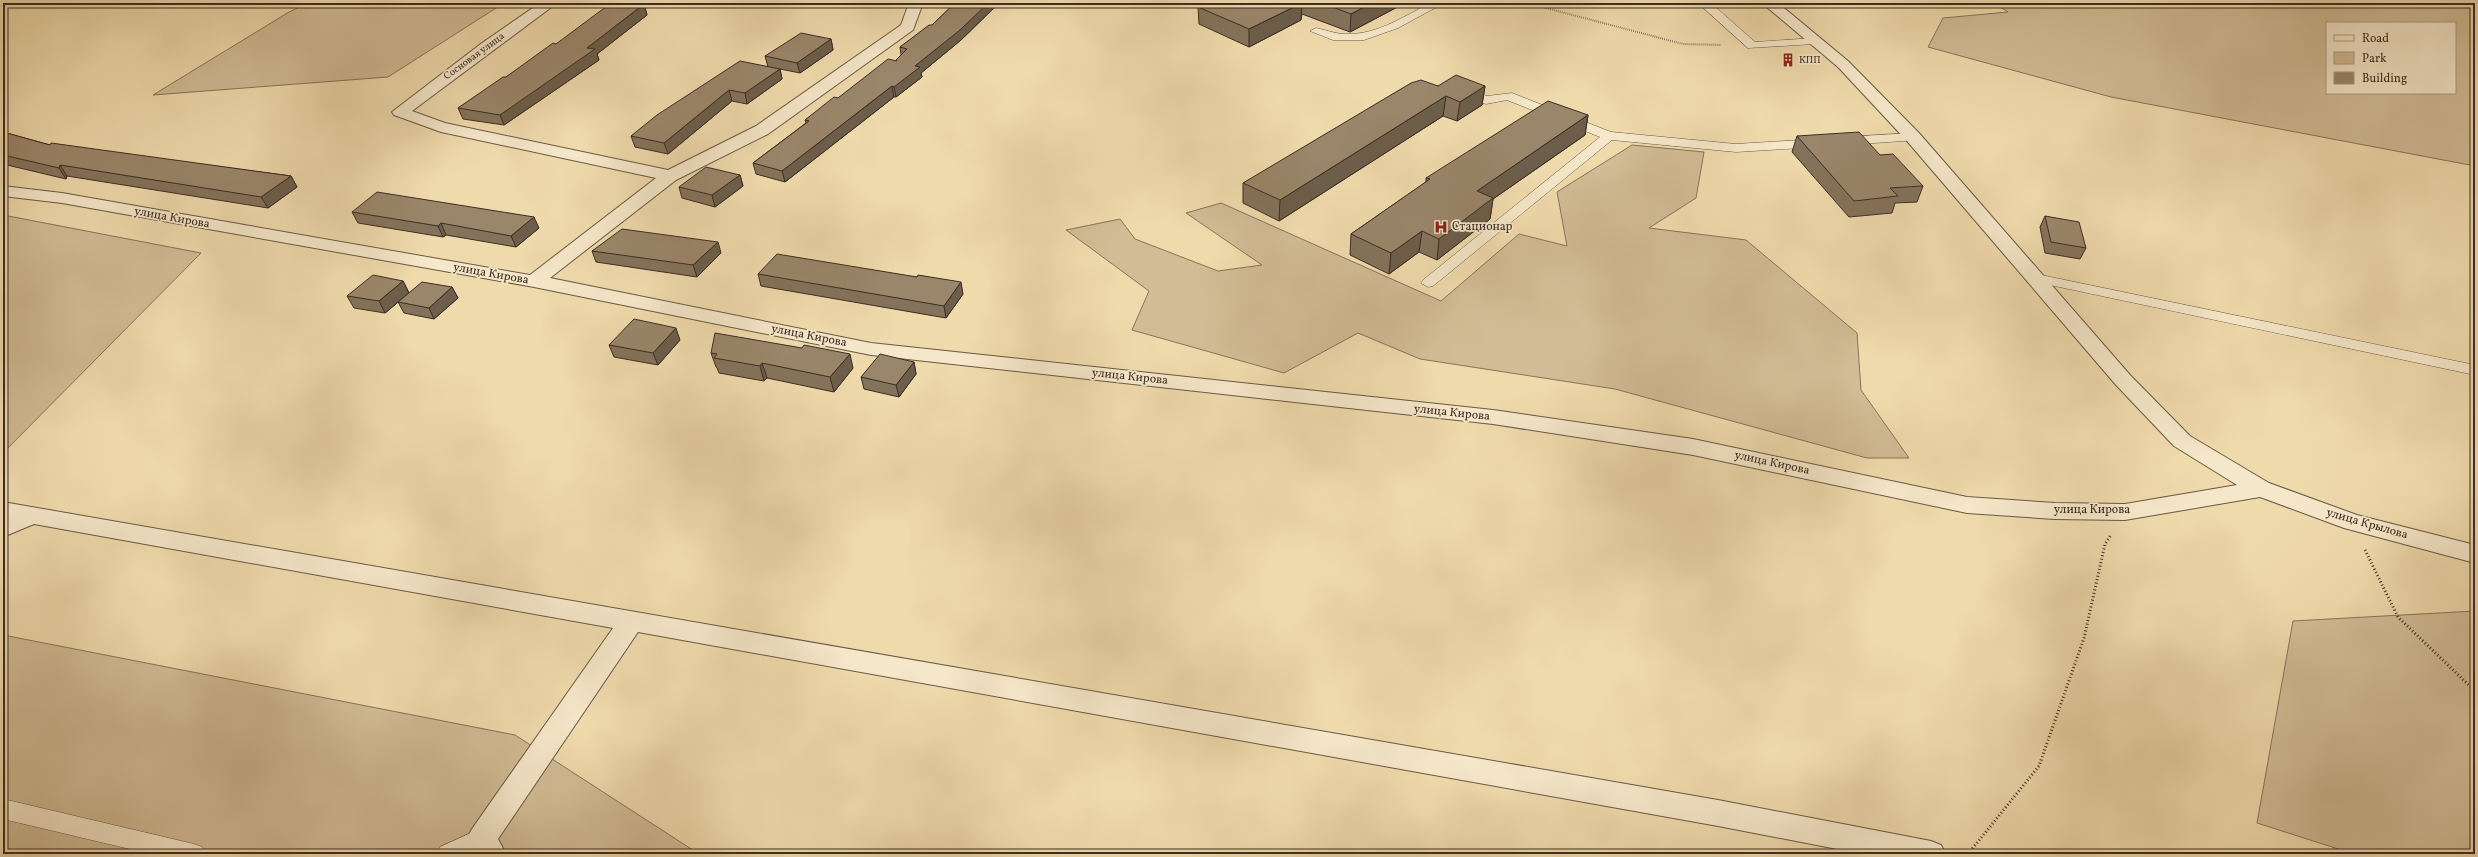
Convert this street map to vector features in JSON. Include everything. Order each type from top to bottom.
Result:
[{"type":"street","name":"Сосновая улица","points":[[550,3],[487,46],[400,112],[441,127],[670,176]]},
{"type":"street","points":[[534,281],[670,176],[762,130],[908,27],[916,3]]},
{"type":"street","name":"улица Крылова","points":[[1769,3],[1843,64],[1913,137],[2123,380],[2182,441],[2261,489],[2352,522],[2475,554]]},
{"type":"street","name":"улица Кирова","points":[[3,191],[62,198],[534,281],[871,348],[1493,417],[1693,447],[1967,505],[2055,511],[2125,512],[2261,489]]},
{"type":"street","points":[[3,510],[1718,812],[1931,854]]},
{"type":"street","points":[[3,528],[32,515]]},
{"type":"street","points":[[486,846],[632,621]]},
{"type":"lane","points":[[1316,31],[1332,38],[1370,37],[1438,3]]},
{"type":"lane","points":[[1704,3],[1752,46],[1815,41]]},
{"type":"lane","points":[[1448,90],[1455,89],[1486,100],[1508,96],[1609,136],[1736,148],[1913,137]]},
{"type":"lane","points":[[1428,283],[1609,136]]},
{"type":"lane","points":[[2036,278],[2475,370]]},
{"type":"lane","points":[[3,809],[194,854]]},
{"type":"lane","points":[[448,854],[486,846]]},
{"type":"path","points":[[1527,3],[1683,44],[1752,46]]},
{"type":"path","points":[[1968,854],[2039,766],[2084,638],[2105,544],[2125,512]]},
{"type":"path","points":[[2352,522],[2398,617],[2475,691]]},
{"type":"green space","points":[[308,3],[504,3],[388,77],[153,95],[289,12]]},
{"type":"green space","points":[[1994,3],[2475,3],[2475,166],[2111,97],[1928,47],[1943,18],[2008,12]]},
{"type":"green space","points":[[1632,145],[1704,152],[1696,198],[1649,228],[1746,240],[1857,333],[1861,390],[1909,458],[1867,458],[1615,389],[1420,359],[1358,333],[1284,373],[1132,330],[1149,291],[1066,230],[1120,219],[1135,239],[1218,271],[1262,265],[1186,213],[1221,203],[1441,301],[1519,234],[1567,246],[1557,192]]},
{"type":"green space","points":[[3,215],[201,253],[3,453]]},
{"type":"green space","points":[[2475,611],[2475,854],[2354,854],[2257,823],[2293,621]]},
{"type":"green space","points":[[3,635],[515,735],[699,854],[3,854]]},
{"type":"building","points":[[611,3],[644,4],[587,48],[595,49],[500,115],[458,108],[503,77],[506,77],[553,43],[556,44]]},
{"type":"building","points":[[955,3],[988,3],[960,30],[915,66],[920,67],[894,87],[892,86],[782,171],[753,163],[809,121],[805,120],[834,97],[838,98],[888,59],[897,61],[896,60],[907,49],[900,47],[929,25],[932,25]]},
{"type":"building","points":[[1207,3],[1302,3],[1249,29],[1198,7]]},
{"type":"building","points":[[1322,3],[1372,3],[1351,14]]},
{"type":"building","points":[[801,33],[831,39],[797,63],[765,56]]},
{"type":"building","points":[[740,61],[780,69],[745,93],[729,90],[664,143],[631,136],[657,115]]},
{"type":"building","points":[[1456,75],[1485,86],[1460,102],[1446,96],[1280,200],[1243,183],[1411,83],[1421,80],[1438,86]]},
{"type":"building","points":[[1548,101],[1588,115],[1477,191],[1493,198],[1439,239],[1422,231],[1391,253],[1351,234],[1430,179],[1426,178]]},
{"type":"building","points":[[3,132],[50,145],[51,143],[291,176],[261,197],[60,165],[59,168],[3,155]]},
{"type":"building","points":[[1859,132],[1880,155],[1893,154],[1923,186],[1890,188],[1898,196],[1854,201],[1797,136]]},
{"type":"building","points":[[706,167],[740,175],[712,195],[679,187]]},
{"type":"building","points":[[377,192],[534,217],[511,236],[441,223],[438,226],[352,212]]},
{"type":"building","points":[[2045,216],[2079,222],[2086,248],[2051,242]]},
{"type":"building","points":[[622,229],[718,242],[693,265],[592,251]]},
{"type":"building","points":[[777,254],[917,277],[918,275],[961,282],[944,306],[758,274]]},
{"type":"building","points":[[373,275],[403,281],[379,301],[347,296]]},
{"type":"building","points":[[422,282],[452,287],[429,308],[398,302]]},
{"type":"building","points":[[634,319],[676,328],[653,353],[609,345]]},
{"type":"building","points":[[715,333],[802,348],[804,345],[850,354],[830,377],[762,363],[760,366],[714,358],[717,354],[711,353]]},
{"type":"building","points":[[880,354],[914,362],[896,385],[861,377]]},
{"type":"place","name":"КПП","points":[[1788,60]]},
{"type":"place","name":"Стационар","points":[[1441,227]]}]
